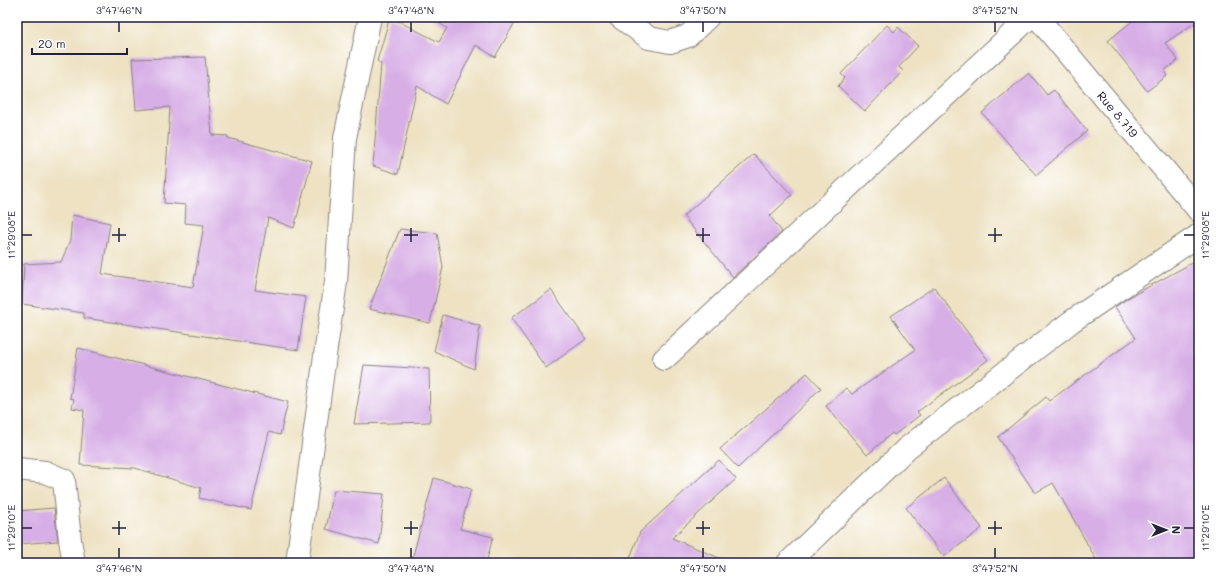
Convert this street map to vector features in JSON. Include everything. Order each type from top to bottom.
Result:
[{"type":"street","points":[[298,563],[336,282],[345,138],[370,17]]},
{"type":"street","points":[[620,17],[649,38],[670,42],[688,36],[708,17]]},
{"type":"street","points":[[664,359],[1030,17]]},
{"type":"street","name":"Rue 8.719","points":[[1037,17],[1199,211]]},
{"type":"street","points":[[788,563],[907,448],[1072,321],[1199,235]]},
{"type":"street","points":[[17,469],[45,472],[64,480],[70,540],[74,563]]},
{"type":"building","points":[[390,17],[439,42],[447,28],[429,17],[518,17],[495,57],[476,45],[446,104],[417,86],[398,174],[373,166],[381,64],[377,61]]},
{"type":"building","points":[[1137,17],[1199,17],[1199,20],[1165,43],[1178,60],[1164,71],[1167,76],[1147,91],[1108,41]]},
{"type":"building","points":[[887,25],[894,32],[898,27],[918,46],[899,67],[903,71],[865,111],[838,86],[845,78],[841,74]]},
{"type":"building","points":[[205,57],[212,135],[228,136],[228,138],[312,161],[294,228],[268,218],[255,290],[306,297],[298,350],[84,318],[84,313],[22,304],[24,264],[61,262],[70,240],[72,215],[110,223],[102,274],[193,287],[204,225],[185,223],[186,205],[164,203],[170,107],[136,110],[132,59]]},
{"type":"building","points":[[1029,73],[1047,95],[1054,90],[1087,131],[1036,175],[982,113]]},
{"type":"building","points":[[754,154],[792,195],[770,216],[782,232],[733,277],[683,216]]},
{"type":"building","points":[[400,229],[437,233],[443,267],[430,323],[369,309]]},
{"type":"building","points":[[1199,259],[1199,563],[1098,563],[1053,483],[1035,493],[998,437],[1046,397],[1049,401],[1136,338],[1115,307],[1128,298]]},
{"type":"building","points":[[934,287],[988,360],[917,412],[920,415],[894,435],[892,433],[867,455],[826,406],[846,388],[852,394],[915,350],[891,316]]},
{"type":"building","points":[[551,290],[586,339],[546,368],[511,318]]},
{"type":"building","points":[[443,315],[480,326],[474,369],[434,351]]},
{"type":"building","points":[[78,348],[288,402],[280,435],[269,432],[251,510],[199,498],[201,488],[135,468],[80,465],[84,410],[72,408],[74,399],[70,398]]},
{"type":"building","points":[[364,365],[429,369],[430,422],[354,424]]},
{"type":"building","points":[[807,373],[821,388],[738,468],[720,449]]},
{"type":"building","points":[[719,460],[736,479],[672,538],[731,563],[628,563],[640,532]]},
{"type":"building","points":[[434,478],[471,489],[460,529],[493,537],[486,563],[411,563]]},
{"type":"building","points":[[944,478],[982,528],[944,557],[906,508]]},
{"type":"building","points":[[334,490],[384,494],[379,544],[326,529]]},
{"type":"building","points":[[54,508],[58,541],[17,544],[17,511]]}]
